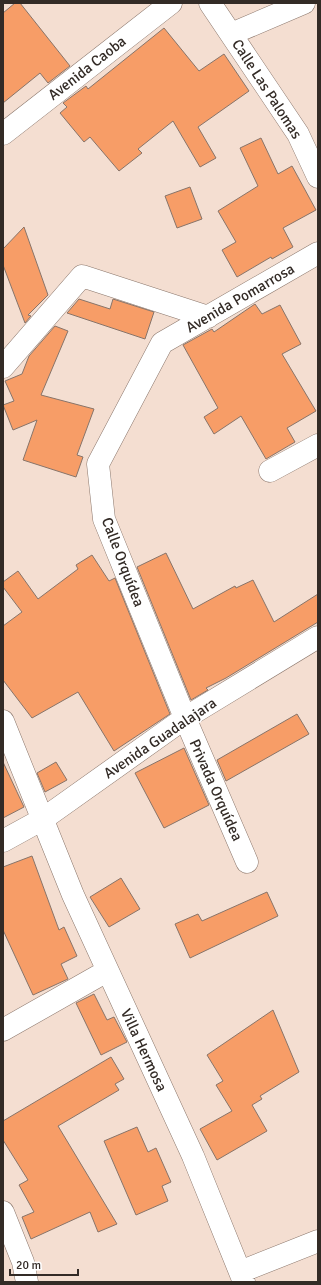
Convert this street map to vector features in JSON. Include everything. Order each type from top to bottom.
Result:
[{"type":"street","name":"Avenida Caoba","points":[[3,134],[171,3]]},
{"type":"street","name":"Calle Las Palomas","points":[[210,3],[298,134],[318,177]]},
{"type":"street","points":[[231,34],[304,3]]},
{"type":"street","name":"Avenida Pomarrosa","points":[[162,343],[318,253]]},
{"type":"street","points":[[3,367],[82,276],[208,317]]},
{"type":"street","name":"Calle Orquídea","points":[[162,343],[98,464],[104,519],[185,718]]},
{"type":"street","points":[[270,471],[318,445]]},
{"type":"street","name":"Avenida Guadalajara","points":[[3,841],[43,819],[185,718],[318,637]]},
{"type":"street","name":"Privada Orquídea","points":[[185,718],[247,862]]},
{"type":"street","name":"Villa Hermosa","points":[[3,721],[73,895],[193,1156],[242,1277]]},
{"type":"street","points":[[3,1030],[107,971]]},
{"type":"street","points":[[3,1212],[23,1262],[27,1282]]},
{"type":"street","points":[[242,1277],[318,1241]]},
{"type":"building","points":[[15,3],[20,3],[70,66],[48,83],[40,73],[3,103],[3,13]]},
{"type":"building","points":[[164,28],[199,71],[224,54],[249,91],[198,127],[216,158],[200,167],[173,121],[138,149],[142,153],[119,171],[90,137],[84,142],[60,113],[67,107],[63,103],[86,86],[88,89]]},
{"type":"building","points":[[261,138],[278,174],[292,166],[316,210],[283,228],[293,247],[272,259],[271,257],[237,277],[222,250],[236,242],[218,211],[258,186],[240,148]]},
{"type":"building","points":[[190,187],[202,219],[177,228],[165,196]]},
{"type":"building","points":[[24,227],[48,295],[28,315],[31,316],[25,323],[3,265],[3,249]]},
{"type":"building","points":[[79,299],[110,309],[113,299],[154,312],[145,339],[67,313]]},
{"type":"building","points":[[255,304],[262,314],[280,305],[301,344],[282,354],[316,411],[287,428],[295,442],[266,459],[241,416],[214,434],[204,417],[218,408],[183,345],[212,329],[214,332]]},
{"type":"building","points":[[55,326],[68,331],[41,395],[94,409],[77,455],[83,457],[76,477],[23,460],[37,420],[13,430],[3,405],[14,401],[5,381],[22,374],[29,356]]},
{"type":"building","points":[[166,553],[193,609],[235,586],[236,588],[253,580],[274,622],[318,594],[318,622],[226,678],[206,688],[208,690],[191,700],[137,567]]},
{"type":"building","points":[[92,555],[109,581],[115,578],[170,714],[114,751],[78,692],[32,718],[3,680],[3,626],[22,612],[3,587],[3,582],[18,571],[38,599],[78,569],[76,565]]},
{"type":"building","points":[[297,714],[309,734],[226,781],[217,760]]},
{"type":"building","points":[[184,748],[209,805],[164,828],[135,773]]},
{"type":"building","points":[[3,762],[24,807],[3,818]]},
{"type":"building","points":[[56,762],[67,780],[45,792],[37,773]]},
{"type":"building","points":[[32,856],[59,930],[64,927],[77,956],[61,964],[68,979],[33,995],[3,930],[3,867]]},
{"type":"building","points":[[121,878],[140,909],[109,927],[90,897]]},
{"type":"building","points":[[267,892],[278,916],[190,958],[175,924],[198,914],[202,921]]},
{"type":"building","points":[[94,994],[107,1020],[114,1017],[127,1042],[101,1055],[76,1003]]},
{"type":"building","points":[[273,1010],[299,1072],[260,1096],[262,1099],[252,1105],[267,1131],[217,1160],[200,1129],[232,1111],[216,1085],[223,1081],[207,1055]]},
{"type":"building","points":[[111,1057],[124,1079],[115,1084],[119,1090],[58,1126],[117,1224],[98,1232],[90,1212],[31,1239],[22,1217],[34,1212],[19,1185],[28,1180],[3,1140],[3,1121]]},
{"type":"building","points":[[137,1127],[148,1152],[156,1148],[171,1182],[162,1186],[168,1201],[136,1215],[104,1141]]}]
